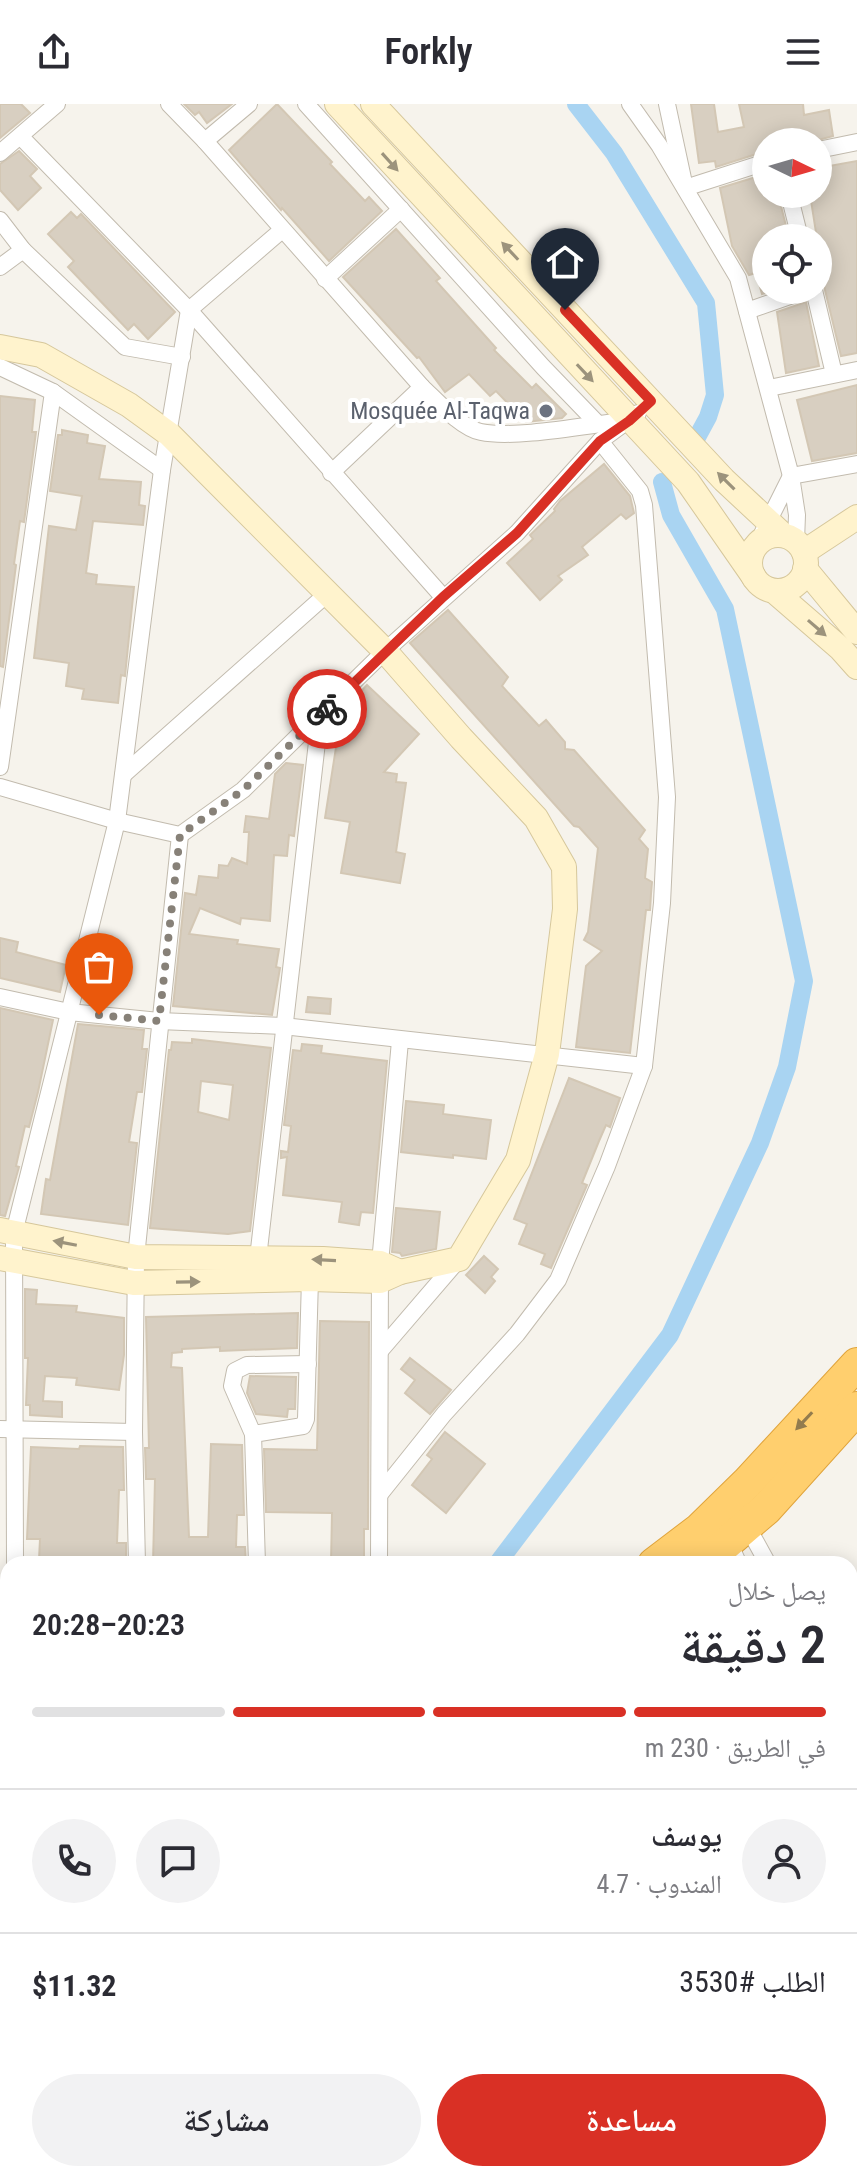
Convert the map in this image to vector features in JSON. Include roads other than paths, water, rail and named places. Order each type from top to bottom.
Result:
[{"type":"highway","points":[[665,1556],[700,1529],[747,1483],[857,1364]]},
{"type":"highway","points":[[722,1556],[742,1548],[766,1509],[857,1408]]},
{"type":"street","points":[[0,153],[57,104]]},
{"type":"street","points":[[169,104],[422,387],[450,414],[478,432],[599,432],[629,421],[651,401]]},
{"type":"street","points":[[205,141],[249,104]]},
{"type":"street","points":[[306,104],[543,367],[599,432],[640,491],[644,505],[667,797],[662,903],[644,1066],[607,1166],[558,1280],[517,1334],[444,1414],[380,1494]]},
{"type":"street","points":[[337,104],[688,482],[764,584],[841,649],[857,667]]},
{"type":"street","points":[[373,104],[724,480],[791,544],[857,632]]},
{"type":"street","points":[[630,104],[659,145],[738,278],[791,476],[797,515],[791,544]]},
{"type":"street","points":[[667,104],[685,188]]},
{"type":"street","points":[[21,137],[189,310],[443,597]]},
{"type":"street","points":[[832,147],[857,142]]},
{"type":"street","points":[[685,188],[752,166]]},
{"type":"street","points":[[325,279],[401,209]]},
{"type":"street","points":[[0,220],[23,250],[125,347],[182,357]]},
{"type":"street","points":[[15,1556],[7,1428],[7,1231],[69,1012],[117,821],[162,470],[189,310],[282,230]]},
{"type":"street","points":[[0,267],[23,250]]},
{"type":"street","points":[[747,311],[767,304]]},
{"type":"street","points":[[817,304],[834,374]]},
{"type":"street","points":[[0,347],[41,355],[129,405],[169,434],[385,651],[536,818],[564,867],[565,909],[547,1054],[518,1160],[459,1259],[380,1351]]},
{"type":"street","points":[[0,367],[53,392],[162,470]]},
{"type":"street","points":[[769,388],[857,370]]},
{"type":"street","points":[[331,473],[422,387]]},
{"type":"street","points":[[0,767],[53,392]]},
{"type":"street","points":[[137,1556],[134,1283],[180,835],[243,790],[385,651],[517,533],[599,432]]},
{"type":"street","points":[[791,476],[857,464]]},
{"type":"street","points":[[791,476],[791,544],[797,584],[782,591],[764,584],[750,560],[757,544],[773,535],[791,544],[857,517]]},
{"type":"street","points":[[123,775],[328,593]]},
{"type":"street","points":[[257,1269],[320,716]]},
{"type":"street","points":[[0,787],[117,821],[180,835]]},
{"type":"street","points":[[0,997],[69,1012],[159,1021],[283,1026],[644,1066]]},
{"type":"street","points":[[379,1556],[380,1351],[400,1041]]},
{"type":"street","points":[[7,1231],[136,1257],[257,1269],[387,1272]]},
{"type":"street","points":[[6,1260],[134,1283],[257,1269],[310,1279],[387,1272],[459,1259]]},
{"type":"street","points":[[253,1434],[303,1426],[306,1419],[310,1279]]},
{"type":"street","points":[[257,1556],[253,1434],[232,1386],[235,1371],[247,1365],[308,1364]]},
{"type":"street","points":[[7,1428],[134,1432]]},
{"type":"waterway","points":[[576,104],[614,153],[706,303],[715,395],[695,441]]},
{"type":"waterway","points":[[503,1556],[670,1335],[760,1143],[787,1067],[804,981],[725,609],[671,515],[662,482]]},
{"type":"place","name":"Mosquée Al-Taqwa","points":[[546,411]]}]
